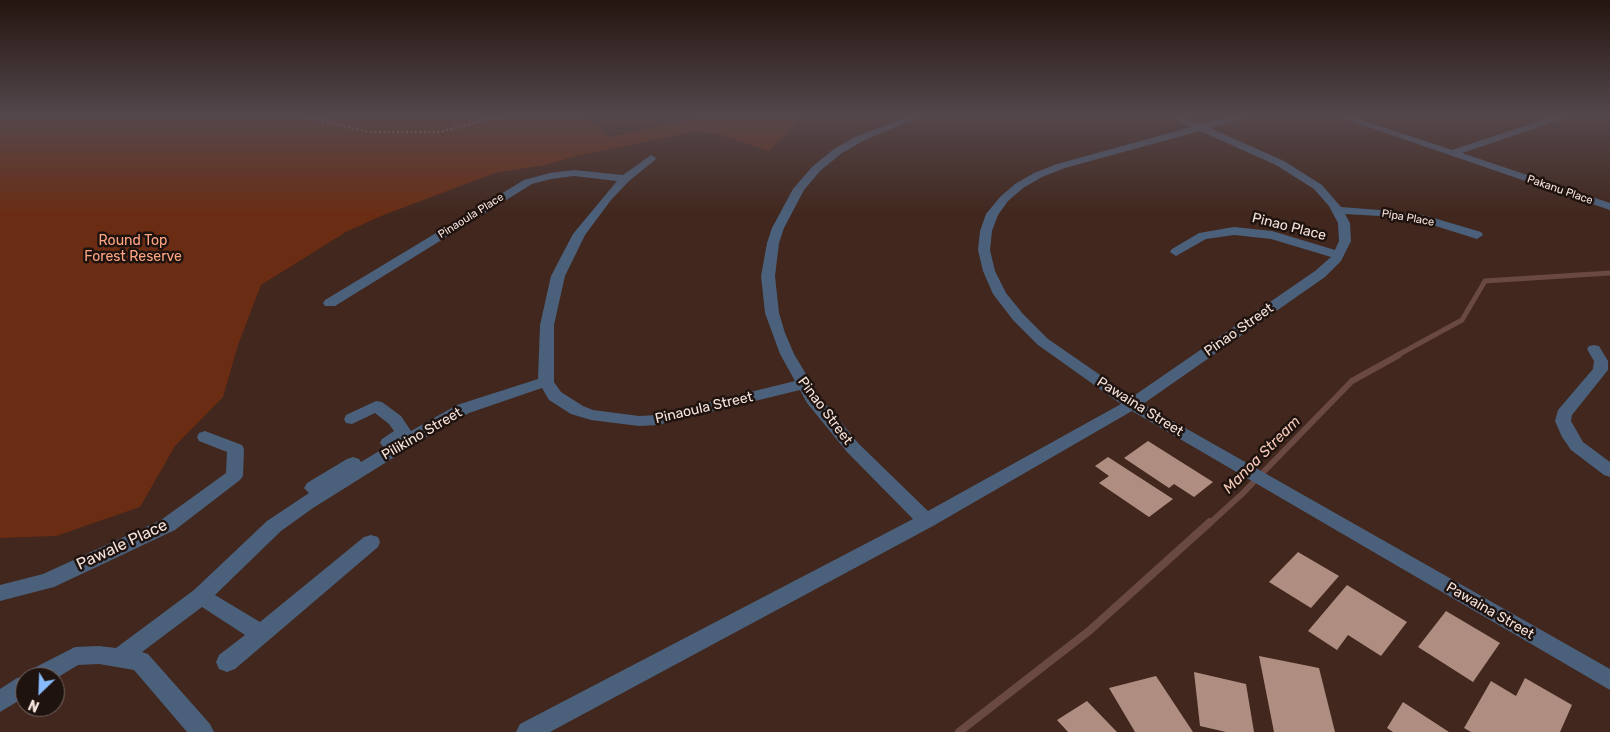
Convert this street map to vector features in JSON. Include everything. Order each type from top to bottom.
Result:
[{"type":"street","name":"Pinao Street","points":[[843,149],[826,160],[799,189],[778,228],[772,243],[769,267],[769,294],[772,313],[787,354],[804,384],[831,423],[847,442],[926,521]]},
{"type":"street","name":"Pawaina Street","points":[[1121,149],[1038,174],[1019,186],[1004,199],[992,214],[986,231],[984,250],[989,271],[1000,294],[1018,317],[1043,342],[1069,362],[1132,404],[1298,502],[1610,680]]},
{"type":"street","points":[[1251,149],[1294,170],[1318,187],[1337,210],[1345,232],[1345,241],[1339,255]]},
{"type":"street","name":"Pakanu Place","points":[[1441,149],[1610,207]]},
{"type":"street","points":[[1453,153],[1464,149]]},
{"type":"street","points":[[546,382],[547,326],[558,276],[579,234],[606,198],[625,179],[651,158]]},
{"type":"street","name":"Pinaoula Place","points":[[330,303],[528,182],[550,176],[574,173],[625,179]]},
{"type":"street","name":"Pipa Place","points":[[1337,210],[1380,212],[1417,218],[1477,235]]},
{"type":"street","name":"Pinao Place","points":[[1176,252],[1203,236],[1234,231],[1272,235],[1339,255]]},
{"type":"street","name":"Pinao Street","points":[[528,732],[926,521],[1132,404],[1320,274],[1339,255]]},
{"type":"street","points":[[1594,349],[1601,361],[1600,370],[1564,414],[1563,421],[1565,429],[1577,446],[1610,471]]},
{"type":"street","name":"Pinaoula Street","points":[[546,382],[555,396],[577,410],[606,418],[639,421],[657,420],[804,384]]},
{"type":"street","name":"Pilikino Street","points":[[120,657],[201,596],[274,526],[306,503],[435,424],[463,409],[546,382]]},
{"type":"street","points":[[306,503],[310,490],[404,433],[395,420],[376,406],[352,419]]},
{"type":"street","name":"Pawale Place","points":[[0,593],[47,580],[168,525],[234,476],[236,449],[205,437]]},
{"type":"street","points":[[227,662],[372,542]]},
{"type":"street","points":[[201,596],[261,634]]},
{"type":"street","points":[[56,667],[75,656],[99,655],[120,657],[140,662],[202,732]]},
{"type":"street","points":[[0,702],[15,692]]},
{"type":"green space","name":"Round Top Forest Reserve","points":[[0,149],[609,149],[546,165],[495,173],[381,216],[346,232],[261,285],[238,345],[223,397],[175,446],[140,507],[56,536],[0,538]]},
{"type":"building","points":[[1148,441],[1213,482],[1194,497],[1174,484],[1169,488],[1124,458]]},
{"type":"building","points":[[1108,457],[1173,499],[1149,517],[1099,483],[1109,476],[1095,466]]},
{"type":"building","points":[[1298,552],[1339,576],[1311,608],[1269,582]]},
{"type":"building","points":[[1347,585],[1407,622],[1381,656],[1348,635],[1337,650],[1308,631]]},
{"type":"building","points":[[1446,611],[1500,643],[1473,682],[1418,647]]},
{"type":"building","points":[[1259,656],[1319,668],[1335,732],[1274,732]]},
{"type":"building","points":[[1194,672],[1246,684],[1254,732],[1226,732],[1200,726]]},
{"type":"building","points":[[1156,676],[1193,732],[1135,732],[1109,688]]},
{"type":"building","points":[[1525,678],[1572,705],[1560,732],[1471,732],[1464,728],[1491,681],[1516,696]]},
{"type":"building","points":[[1087,701],[1117,732],[1068,732],[1057,720]]},
{"type":"building","points":[[1403,702],[1449,732],[1393,732],[1387,728]]},
{"type":"waterway","name":"Manoa Stream","points":[[1396,356],[1462,320],[1485,281],[1610,273]]},
{"type":"waterway","name":"Manoa Stream","points":[[1209,524],[1242,494],[1352,381],[1399,355]]},
{"type":"waterway","name":"Manoa Stream","points":[[959,732],[1089,631],[1210,522]]}]
